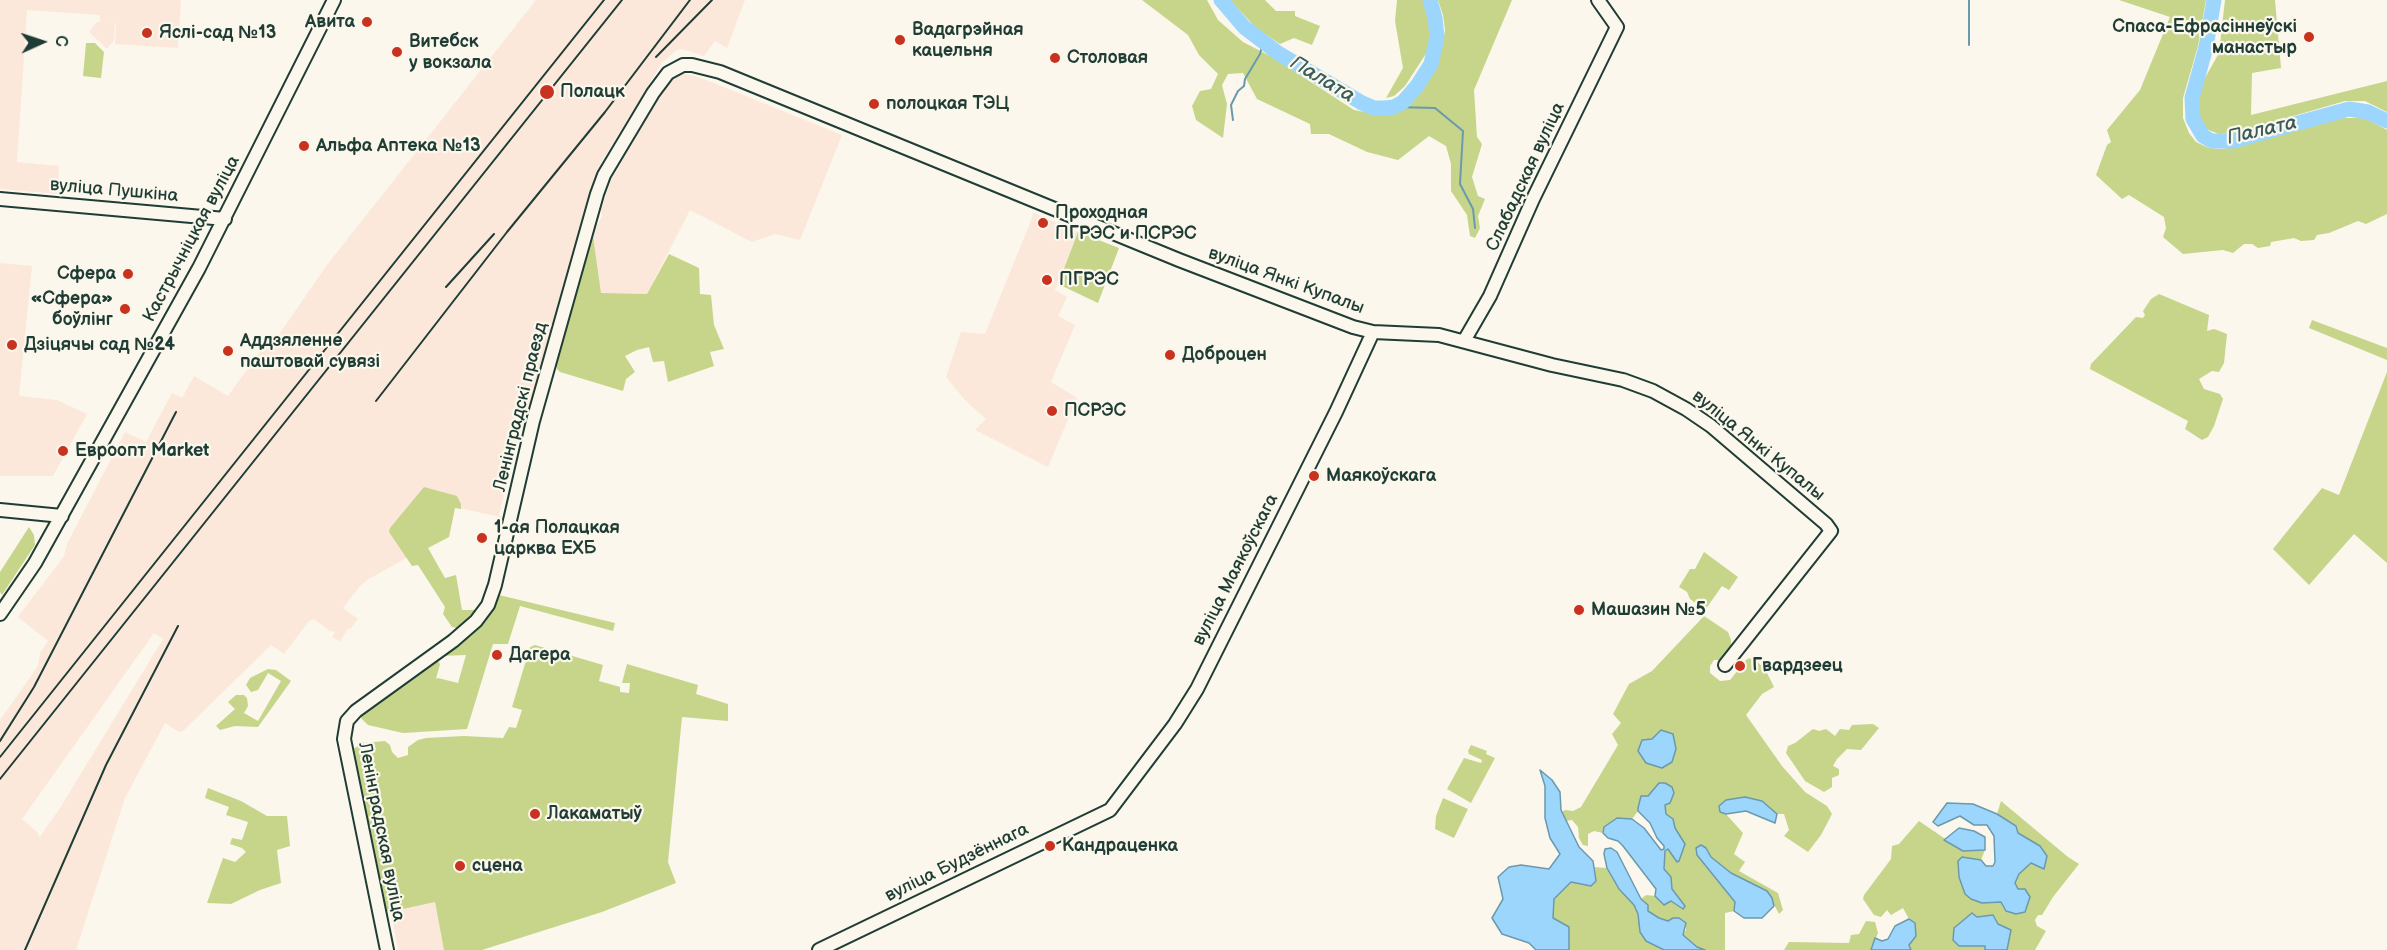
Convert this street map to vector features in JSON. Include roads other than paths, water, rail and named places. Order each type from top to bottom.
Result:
[{"type":"street","name":"Кастрычніцкая вуліца","points":[[0,614],[35,563],[62,516],[225,219],[334,0]]},
{"type":"street","name":"Слабадская вуліца","points":[[1464,341],[1491,296],[1533,199],[1617,27],[1598,0]]},
{"type":"street","name":"вуліца Янкі Купалы","points":[[683,65],[720,72],[1195,267],[1326,317],[1373,332],[1417,333],[1464,341],[1552,365],[1623,380],[1653,391],[1686,409],[1711,426],[1826,524],[1831,531],[1725,665]]},
{"type":"street","name":"Ленінградскі праезд","points":[[347,720],[356,711],[453,641],[477,621],[488,605],[495,585],[533,421],[601,185],[652,93],[668,73],[683,65]]},
{"type":"street","name":"вуліца Пушкіна","points":[[0,199],[225,219]]},
{"type":"street","name":"вуліца Маякоўскага","points":[[1110,810],[1197,689],[1328,429],[1373,332]]},
{"type":"street","points":[[0,510],[62,516]]},
{"type":"street","name":"Ленінградская вуліца","points":[[347,720],[344,739],[387,950]]},
{"type":"street","name":"вуліца Будзённага","points":[[819,950],[1110,810]]},
{"type":"water","points":[[1661,730],[1673,734],[1676,749],[1672,762],[1662,768],[1646,763],[1638,751],[1642,740],[1652,739]]},
{"type":"water","points":[[1540,770],[1552,780],[1560,792],[1561,810],[1579,847],[1593,861],[1596,881],[1591,886],[1571,882],[1554,899],[1553,918],[1569,927],[1569,950],[1536,950],[1529,943],[1502,934],[1492,918],[1503,899],[1498,877],[1509,867],[1521,865],[1549,869],[1560,854],[1550,838],[1545,818],[1545,786]]},
{"type":"water","points":[[1659,783],[1672,787],[1674,793],[1670,803],[1665,805],[1666,814],[1673,819],[1675,828],[1685,844],[1677,862],[1668,849],[1665,851],[1664,869],[1671,877],[1672,889],[1685,906],[1683,909],[1671,901],[1664,905],[1655,896],[1656,889],[1623,846],[1603,833],[1604,827],[1617,818],[1632,819],[1644,828],[1661,850],[1664,849],[1650,823],[1638,811],[1641,796],[1648,796]]},
{"type":"water","points":[[1745,797],[1762,801],[1777,814],[1775,823],[1746,811],[1726,814],[1720,812],[1719,806],[1726,800]]},
{"type":"water","points":[[1947,803],[1973,804],[1997,814],[2016,826],[2018,833],[2040,846],[2047,856],[2044,869],[2031,863],[2019,874],[2015,883],[2018,889],[2025,889],[2030,897],[2025,912],[2016,914],[2006,911],[2001,902],[1982,903],[1965,894],[1959,877],[1958,861],[1962,857],[1981,860],[1986,866],[1993,866],[1995,862],[1994,836],[1987,825],[1974,825],[1960,816],[1938,826],[1933,822]]},
{"type":"water","points":[[1959,828],[1974,831],[1985,837],[1985,850],[1963,851],[1944,840]]},
{"type":"water","points":[[1701,845],[1706,848],[1711,857],[1731,873],[1767,891],[1774,906],[1762,918],[1744,918],[1734,911],[1735,902],[1697,855],[1696,848]]},
{"type":"water","points":[[1611,848],[1617,852],[1641,899],[1648,905],[1648,911],[1668,921],[1679,918],[1686,923],[1683,935],[1697,947],[1705,950],[1664,950],[1646,941],[1640,932],[1638,914],[1634,905],[1619,889],[1607,868],[1605,849]]},
{"type":"water","points":[[1972,913],[1977,917],[1993,915],[1998,924],[2011,930],[2007,950],[1985,950],[1985,946],[1959,946],[1953,940],[1954,928]]},
{"type":"water","points":[[1909,919],[1915,923],[1916,936],[1909,945],[1911,950],[1871,950],[1875,938],[1882,941],[1888,939],[1895,926]]},
{"type":"waterway","name":"Палата","points":[[1221,0],[1244,27],[1278,53],[1374,108],[1394,107],[1403,102],[1431,64],[1437,37],[1430,0]]},
{"type":"waterway","points":[[1969,0],[1969,45]]},
{"type":"waterway","name":"Палата","points":[[2214,0],[2206,47],[2192,98],[2193,119],[2203,136],[2212,141],[2233,141],[2349,109],[2368,112],[2387,121]]},
{"type":"waterway","points":[[1233,120],[1231,105],[1238,91],[1244,86],[1245,79],[1260,54],[1263,42]]},
{"type":"waterway","points":[[1394,107],[1435,108],[1463,131],[1460,184],[1473,209],[1475,228]]},
{"type":"railway","points":[[0,757],[604,0]]},
{"type":"railway","points":[[0,779],[622,0]]},
{"type":"railway","points":[[376,401],[507,232],[605,112],[690,0]]},
{"type":"railway","points":[[656,57],[712,0]]},
{"type":"railway","points":[[446,287],[494,234]]},
{"type":"railway","points":[[0,741],[34,687],[176,412]]},
{"type":"railway","points":[[25,950],[106,765],[178,626]]},
{"type":"place","name":"Авита","points":[[367,22]]},
{"type":"place","name":"Яслі-сад №13","points":[[147,33]]},
{"type":"place","name":"Спаса-Ефрасіннеўскі манастыр","points":[[2309,37]]},
{"type":"place","name":"Вадагрэйная кацельня","points":[[900,40]]},
{"type":"place","name":"Витебск у вокзала","points":[[397,52]]},
{"type":"place","name":"Столовая","points":[[1055,58]]},
{"type":"place","name":"Полацк","points":[[547,92]]},
{"type":"place","name":"полоцкая ТЭЦ","points":[[874,104]]},
{"type":"place","name":"Альфа Аптека №13","points":[[304,146]]},
{"type":"place","name":"Проходная ПГРЭС и ПСРЭС","points":[[1043,223]]},
{"type":"place","name":"Сфера","points":[[128,274]]},
{"type":"place","name":"ПГРЭС","points":[[1047,280]]},
{"type":"place","name":"«Сфера» боўлінг","points":[[125,309]]},
{"type":"place","name":"Дзіцячы сад №24","points":[[12,345]]},
{"type":"place","name":"Аддзяленне паштовай сувязі","points":[[228,351]]},
{"type":"place","name":"Доброцен","points":[[1170,355]]},
{"type":"place","name":"ПСРЭС","points":[[1052,411]]},
{"type":"place","name":"Евроопт Market","points":[[63,451]]},
{"type":"place","name":"Маякоўскага","points":[[1314,476]]},
{"type":"place","name":"1-ая Полацкая царква ЕХБ","points":[[482,538]]},
{"type":"place","name":"Машазин №5","points":[[1579,610]]},
{"type":"place","name":"Дагера","points":[[497,655]]},
{"type":"place","name":"Гвардзеец","points":[[1740,666]]},
{"type":"place","name":"Лакаматыў","points":[[535,814]]},
{"type":"place","name":"Кандраценка","points":[[1050,846]]},
{"type":"place","name":"сцена","points":[[460,866]]}]
